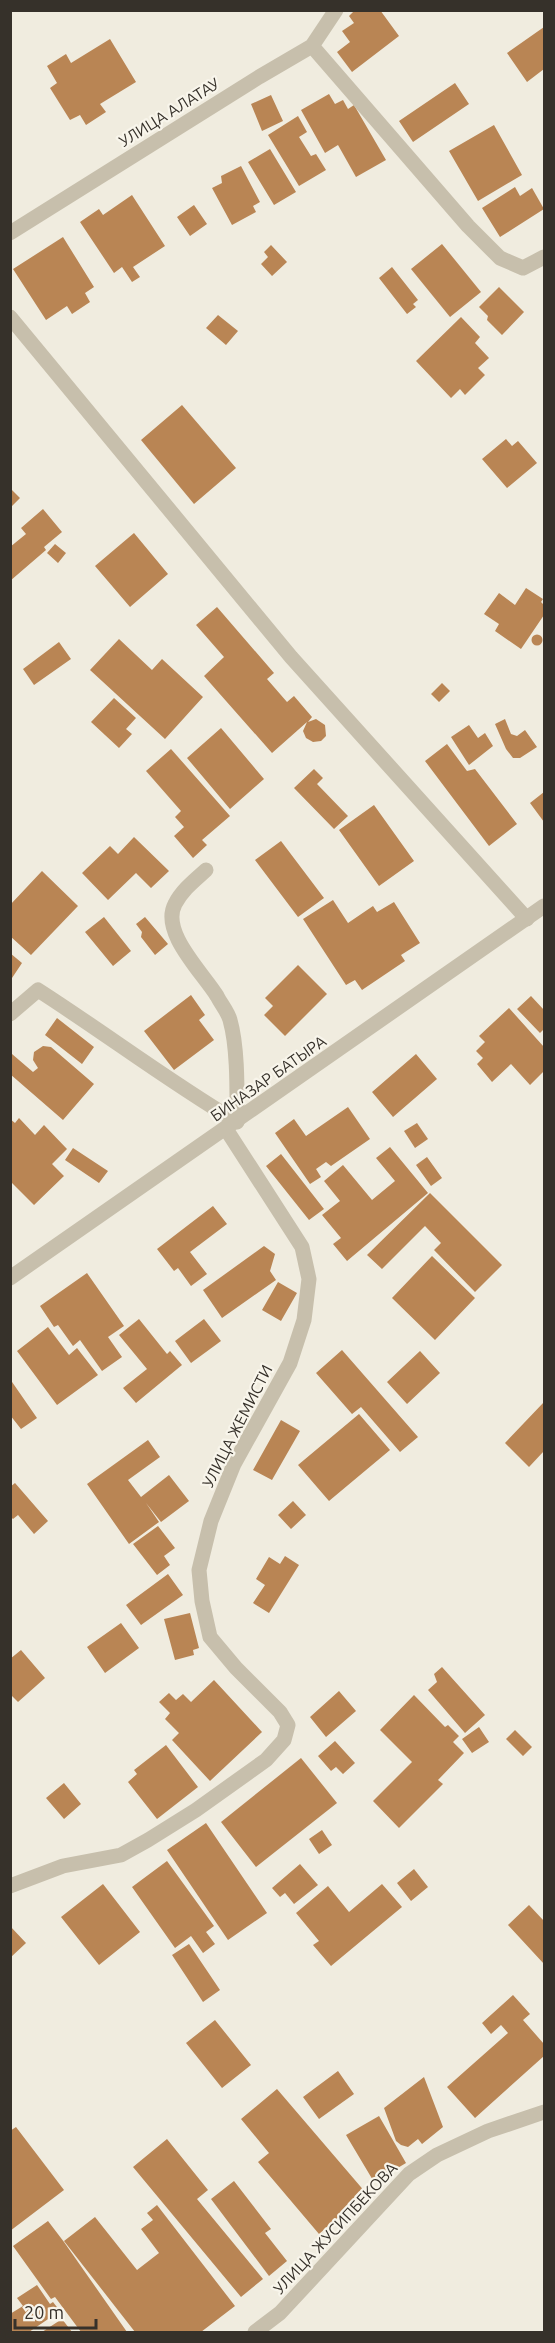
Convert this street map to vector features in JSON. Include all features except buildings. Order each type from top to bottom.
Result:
[{"type":"street","name":"УЛИЦА АЛАТАУ","points":[[10,233],[312,46],[336,10]]},
{"type":"street","points":[[312,46],[468,226],[500,258],[523,268],[544,258]]},
{"type":"street","points":[[10,317],[291,657],[527,920]]},
{"type":"street","points":[[206,870],[186,889],[174,906],[172,925],[182,948],[207,979],[230,1019],[236,1076],[232,1125]]},
{"type":"street","name":"БИНАЗАР БАТЫРА","points":[[10,1278],[544,906]]},
{"type":"street","points":[[10,1014],[38,990],[82,1018],[232,1125]]},
{"type":"street","name":"УЛИЦА ЖЕМИСТИ","points":[[10,1886],[63,1866],[121,1855],[196,1810],[266,1760],[284,1740],[288,1725],[280,1712],[236,1668],[210,1637],[198,1570],[211,1521],[234,1464],[290,1363],[304,1320],[309,1279],[302,1246],[232,1125]]},
{"type":"street","name":"УЛИЦА ЖУСИПБЕКОВА","points":[[255,2332],[280,2313],[409,2174],[437,2155],[488,2131],[544,2112]]}]
